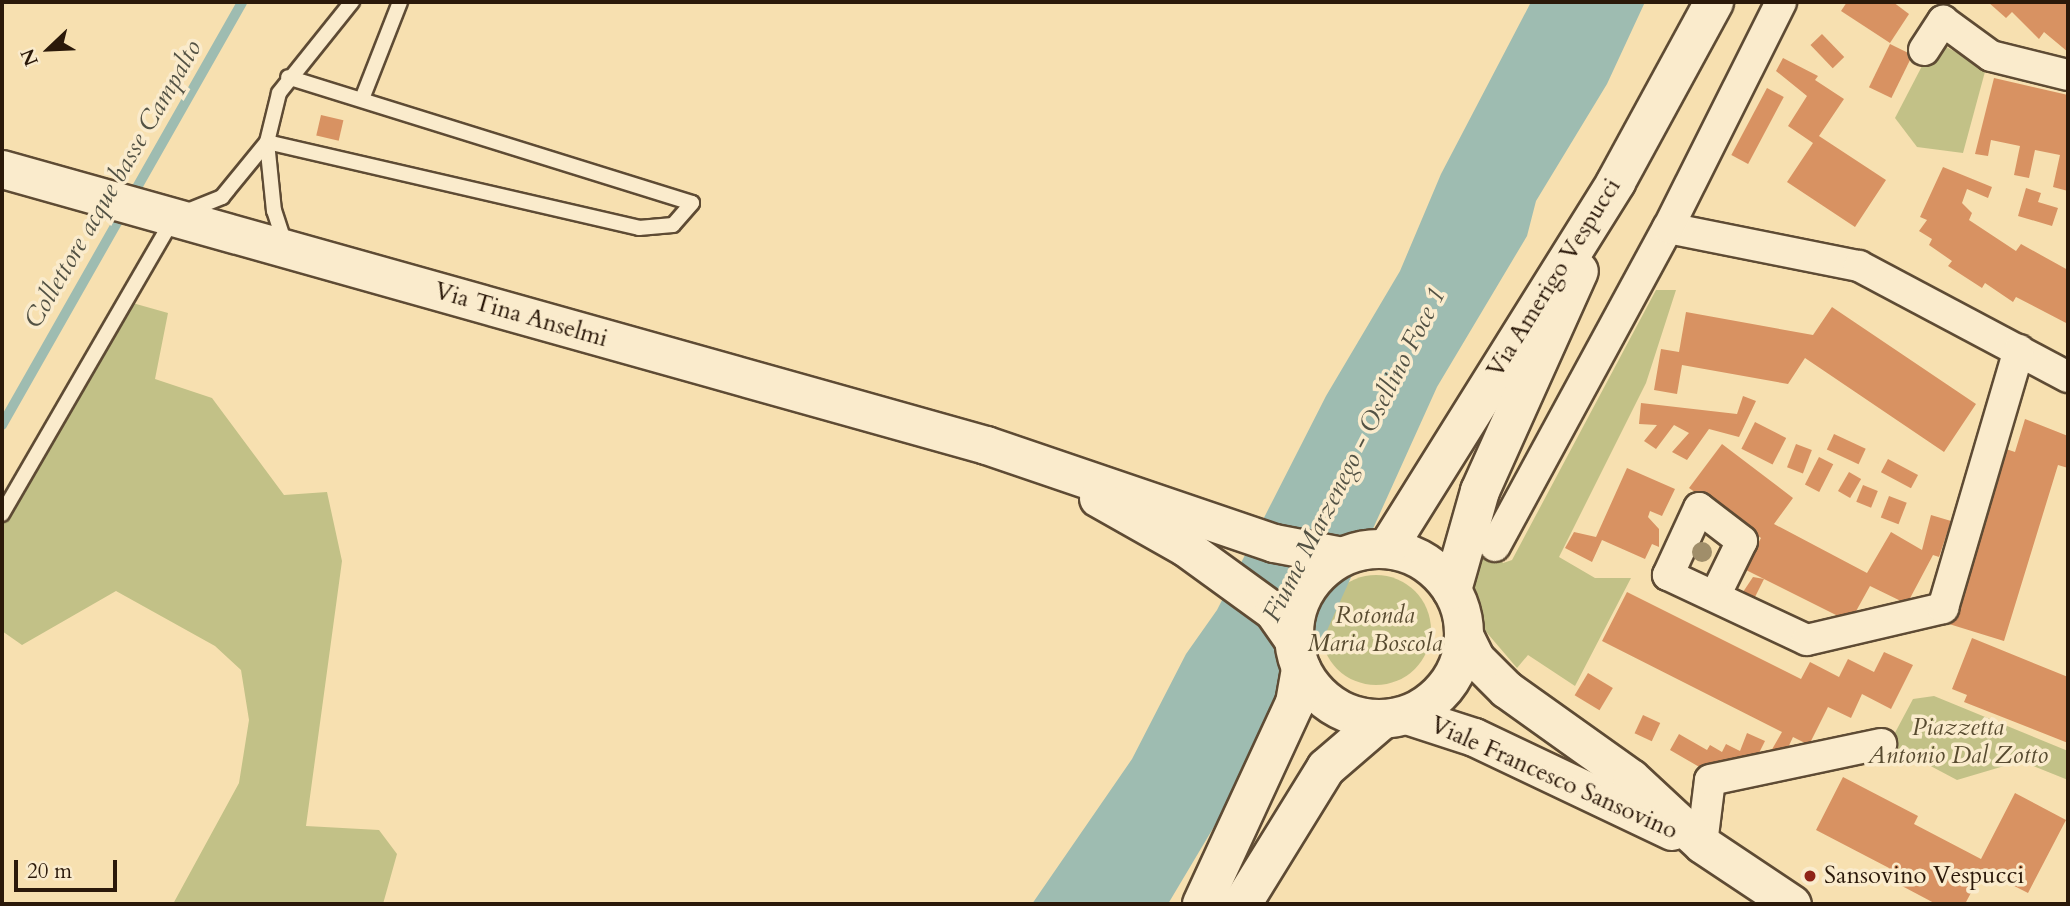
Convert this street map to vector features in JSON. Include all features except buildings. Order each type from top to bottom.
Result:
[{"type":"main road","name":"Via Amerigo Vespucci","points":[[1366,551],[1616,182],[1714,2]]},
{"type":"main road","points":[[1452,590],[1480,491],[1532,385],[1616,182]]},
{"type":"main road","points":[[1202,904],[1300,674],[1304,591],[1366,551],[1424,562],[1452,590],[1464,635],[1448,684],[1394,717],[1326,768],[1242,904]]},
{"type":"main road","points":[[1300,674],[1343,712],[1394,717]]},
{"type":"street","points":[[1495,546],[1668,228],[1781,2]]},
{"type":"street","points":[[1924,50],[1943,21],[1992,57],[2068,75]]},
{"type":"street","name":"Via Tina Anselmi","points":[[2,169],[1039,464]]},
{"type":"street","points":[[1668,228],[1859,266],[2068,377]]},
{"type":"street","points":[[1715,596],[1807,640],[1943,608],[2019,350]]},
{"type":"street","points":[[1039,464],[1201,514],[1274,543],[1366,551]]},
{"type":"street","points":[[1039,464],[1185,547],[1273,611],[1300,674]]},
{"type":"street","name":"Viale Francesco Sansovino","points":[[1464,635],[1475,658],[1506,690],[1631,779],[1702,844]]},
{"type":"street","name":"Viale Francesco Sansovino","points":[[1394,717],[1474,737],[1702,844],[1792,904]]},
{"type":"street","points":[[1702,844],[1710,780],[1881,744]]},
{"type":"lane","points":[[2,514],[167,214],[222,197],[267,142],[288,77],[352,2]]},
{"type":"lane","points":[[362,99],[400,2]]},
{"type":"lane","points":[[267,142],[639,228],[673,225],[692,203],[288,77]]},
{"type":"lane","points":[[267,142],[274,211],[287,249]]},
{"type":"green space","points":[[1935,41],[1986,68],[1963,153],[1917,147],[1895,118]]},
{"type":"green space","points":[[1656,290],[1676,290],[1646,383],[1559,557],[1595,578],[1631,578],[1575,686],[1528,655],[1517,668],[1482,627],[1471,571],[1485,522],[1492,549],[1503,563],[1512,560]]},
{"type":"green space","points":[[122,300],[168,313],[155,379],[212,398],[284,495],[327,492],[342,561],[306,826],[379,830],[397,854],[383,904],[173,904],[239,783],[249,720],[241,670],[215,646],[116,591],[22,645],[2,631],[2,514]]},
{"type":"green space","name":"Rotonda Maria Boscola","points":[[1376,575],[1397,579],[1415,591],[1427,609],[1431,630],[1427,651],[1415,669],[1397,681],[1376,685],[1355,681],[1337,669],[1325,651],[1321,630],[1325,609],[1337,591],[1355,579]]},
{"type":"green space","name":"Piazzetta Antonio Dal Zotto","points":[[1934,696],[2068,751],[2068,780],[2021,761],[1957,780],[1889,744],[1913,699]]},
{"type":"water","name":"Fiume Marzenego - Osellino Foce 1","points":[[1531,2],[1645,2],[1607,84],[1536,201],[1527,236],[1437,387],[1315,657],[1168,904],[1032,904],[1132,759],[1186,654],[1217,610],[1326,396],[1400,271],[1441,174]]},
{"type":"waterway","name":"Collettore acque basse Campalto","points":[[2,425],[242,2]]},
{"type":"place","name":"Sansovino Vespucci","points":[[1810,876]]}]
